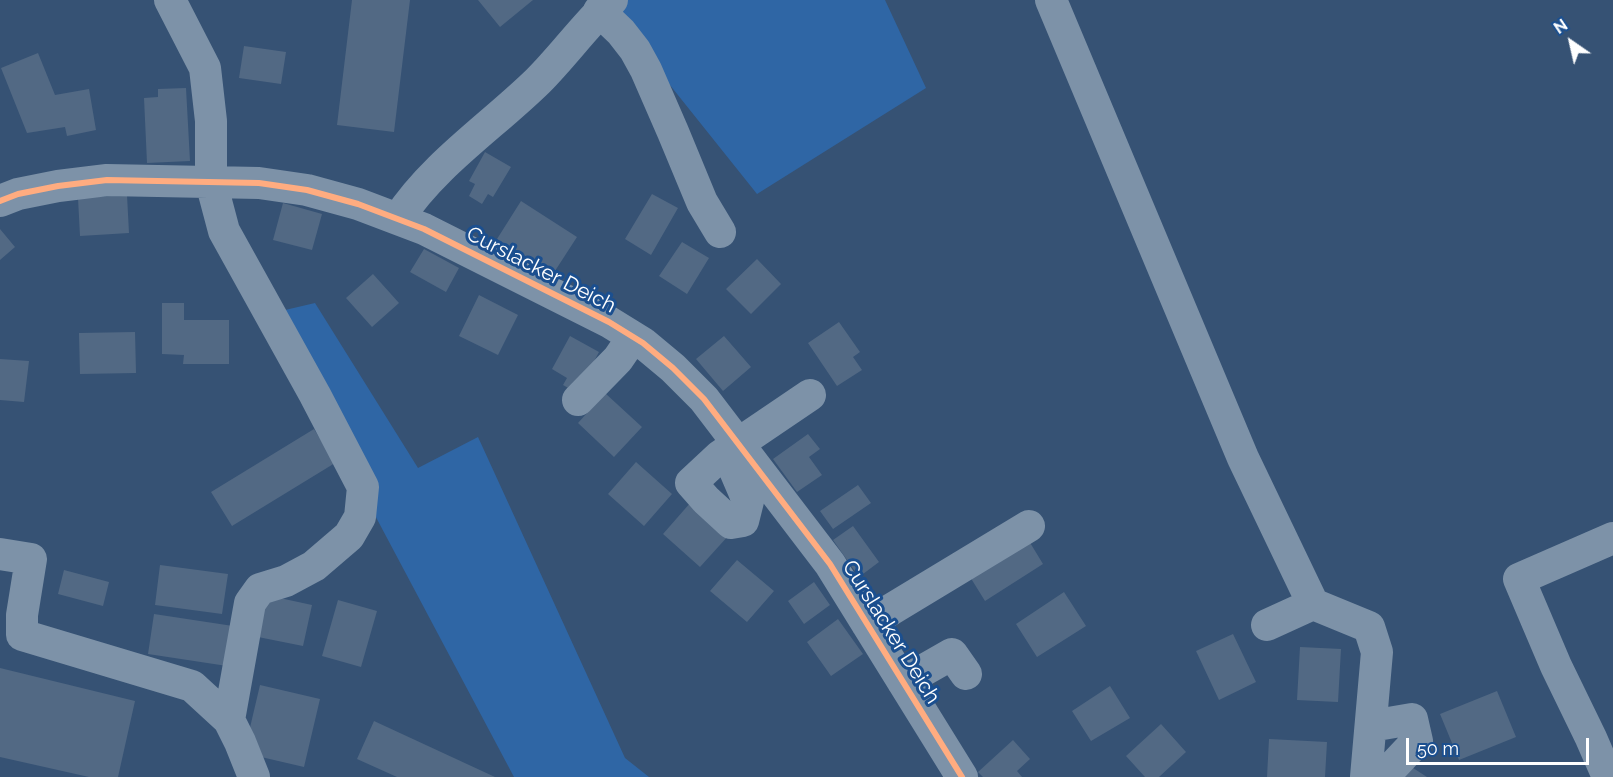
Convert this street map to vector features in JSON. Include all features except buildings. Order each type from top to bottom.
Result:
[{"type":"street","points":[[170,0],[205,68],[211,121],[211,182],[224,231],[363,487],[360,516],[349,536],[314,566],[286,581],[260,589],[250,603],[229,720]]},
{"type":"street","points":[[1051,0],[1243,458],[1313,604],[1369,627],[1377,652],[1366,777]]},
{"type":"street","points":[[398,219],[410,201],[438,171],[539,80],[606,6],[635,50],[702,202],[720,232]]},
{"type":"street","name":"Curslacker Deich","points":[[0,201],[18,194],[58,186],[107,180],[259,183],[307,190],[358,204],[434,234],[609,322],[643,343],[673,368],[704,399],[732,448],[830,564],[962,777]]},
{"type":"street","points":[[578,400],[618,358],[633,337]]},
{"type":"street","points":[[732,448],[810,395]]},
{"type":"street","points":[[867,624],[1029,526]]},
{"type":"street","points":[[1608,777],[1556,666],[1519,579],[1613,538]]},
{"type":"street","points":[[0,554],[31,559],[22,615],[22,634],[192,686],[229,720],[248,776]]},
{"type":"street","points":[[1267,625],[1313,604]]},
{"type":"street","points":[[903,682],[952,654],[966,674]]},
{"type":"street","points":[[1371,726],[1412,719],[1417,741],[1383,777]]},
{"type":"shaded area","points":[[602,0],[885,0],[926,88],[757,194]]},
{"type":"shaded area","points":[[315,303],[418,468],[478,437],[625,758],[649,777],[514,777],[268,314]]},
{"type":"cycle path","points":[[0,201],[18,194],[58,186],[107,180],[259,183],[307,190],[358,204],[424,229],[609,322],[643,343],[673,368],[704,399],[830,564],[962,777]]}]
